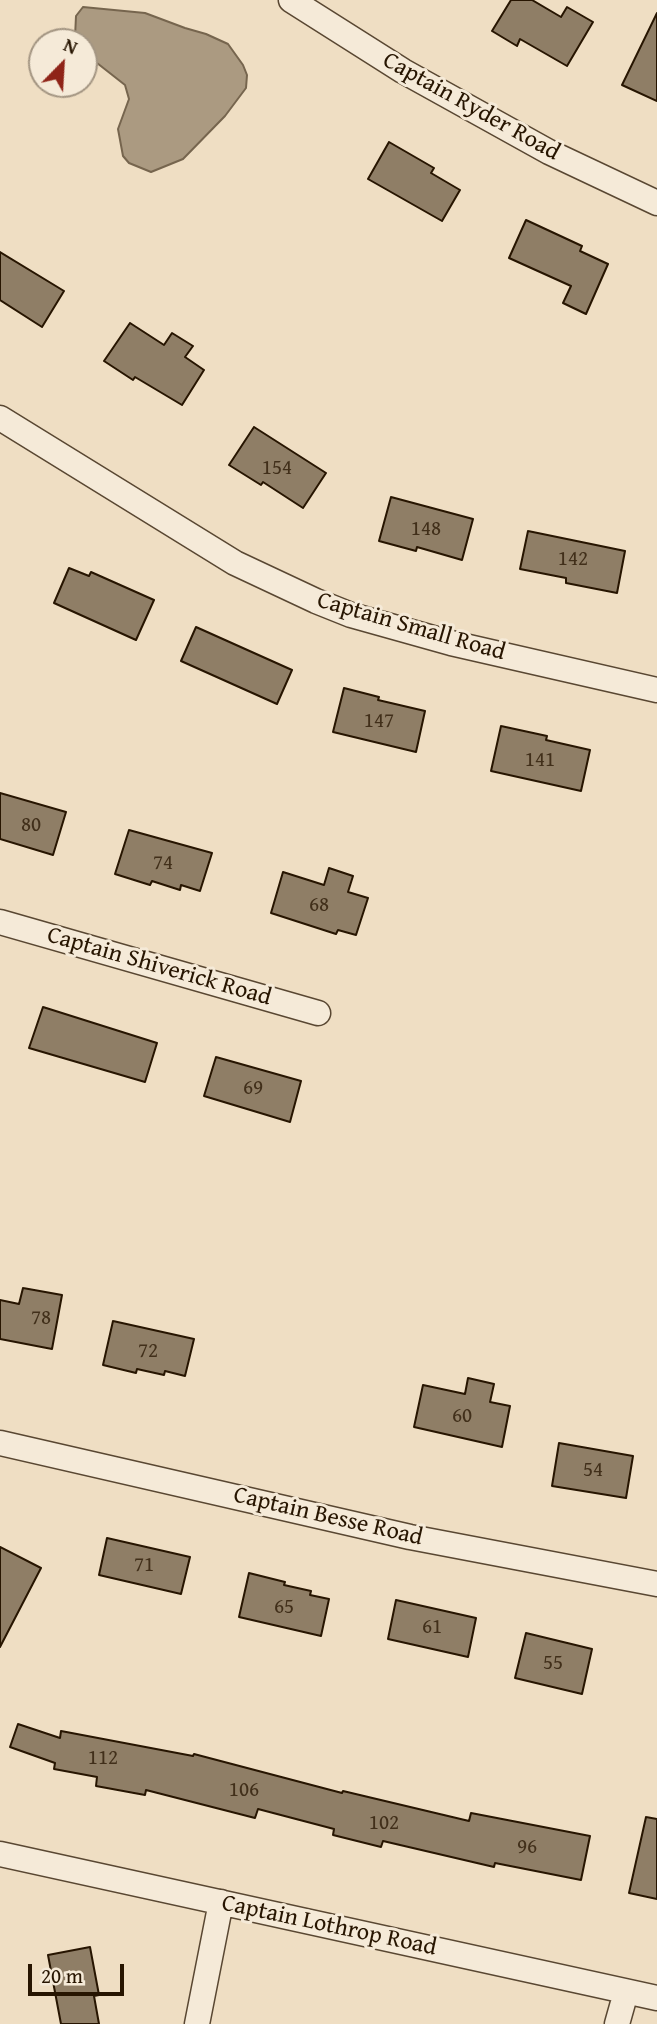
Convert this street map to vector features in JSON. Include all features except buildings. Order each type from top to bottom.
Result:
[{"type":"street","name":"Captain Ryder Road","points":[[291,0],[415,78],[549,152],[657,203]]},
{"type":"street","name":"Captain Small Road","points":[[0,418],[236,564],[316,601],[351,615],[451,643],[657,690]]},
{"type":"street","name":"Captain Shiverick Road","points":[[0,922],[318,1013]]},
{"type":"street","name":"Captain Besse Road","points":[[0,1443],[410,1537],[657,1584]]},
{"type":"street","name":"Captain Lothrop Road","points":[[0,1854],[657,1998]]},
{"type":"street","points":[[197,2024],[221,1902]]},
{"type":"street","points":[[617,2024],[626,1992]]},
{"type":"shaded area","points":[[83,7],[145,13],[206,34],[228,44],[243,65],[247,75],[246,88],[225,116],[183,159],[151,172],[129,163],[123,156],[118,129],[129,99],[125,85],[98,64],[98,28],[75,28],[76,16]]}]
